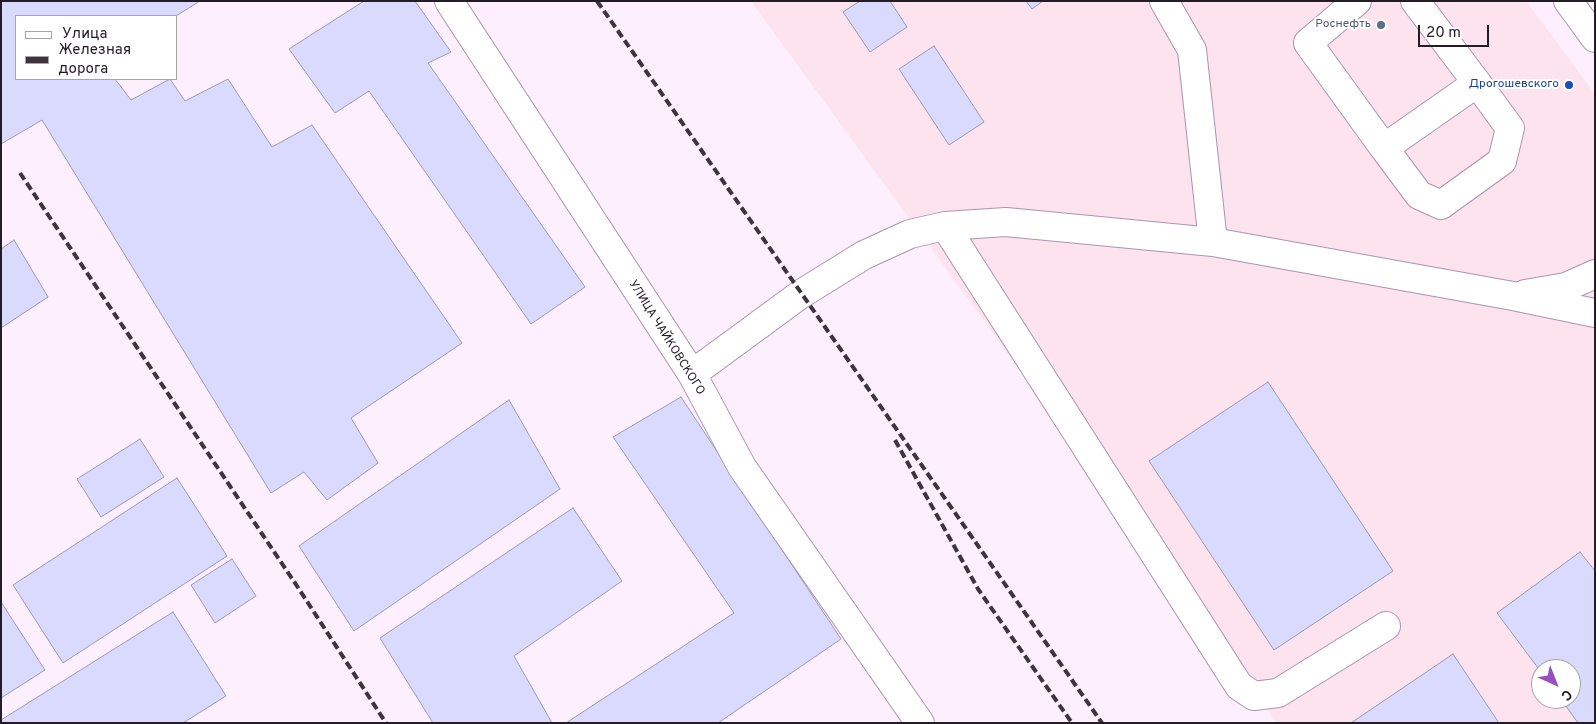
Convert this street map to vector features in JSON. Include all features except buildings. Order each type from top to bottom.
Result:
[{"type":"street","name":"УЛИЦА ЧАЙКОВСКОГО","points":[[449,1],[692,374],[742,467],[920,723]]},
{"type":"street","points":[[1164,1],[1192,50],[1214,242]]},
{"type":"street","points":[[1357,1],[1308,43],[1419,195],[1441,205],[1502,161],[1510,128],[1415,1]]},
{"type":"street","points":[[1568,1],[1595,38]]},
{"type":"street","points":[[1384,148],[1477,83]]},
{"type":"street","points":[[692,374],[801,294],[864,255],[910,234],[945,226],[1006,222],[1214,242],[1513,296],[1595,313]]},
{"type":"street","points":[[945,226],[1239,686],[1254,696],[1278,693],[1386,626]]},
{"type":"street","points":[[1513,296],[1566,287],[1595,274]]},
{"type":"shaded area","points":[[751,1],[1526,1],[1595,94],[1595,723],[1277,723]]},
{"type":"railway","points":[[597,1],[1102,723]]},
{"type":"railway","points":[[20,173],[297,586],[386,723]]},
{"type":"railway","points":[[895,440],[978,589],[1072,723]]},
{"type":"place","name":"Роснефть","points":[[1381,25]]},
{"type":"place","name":"Дрогошевского","points":[[1569,85]]}]
